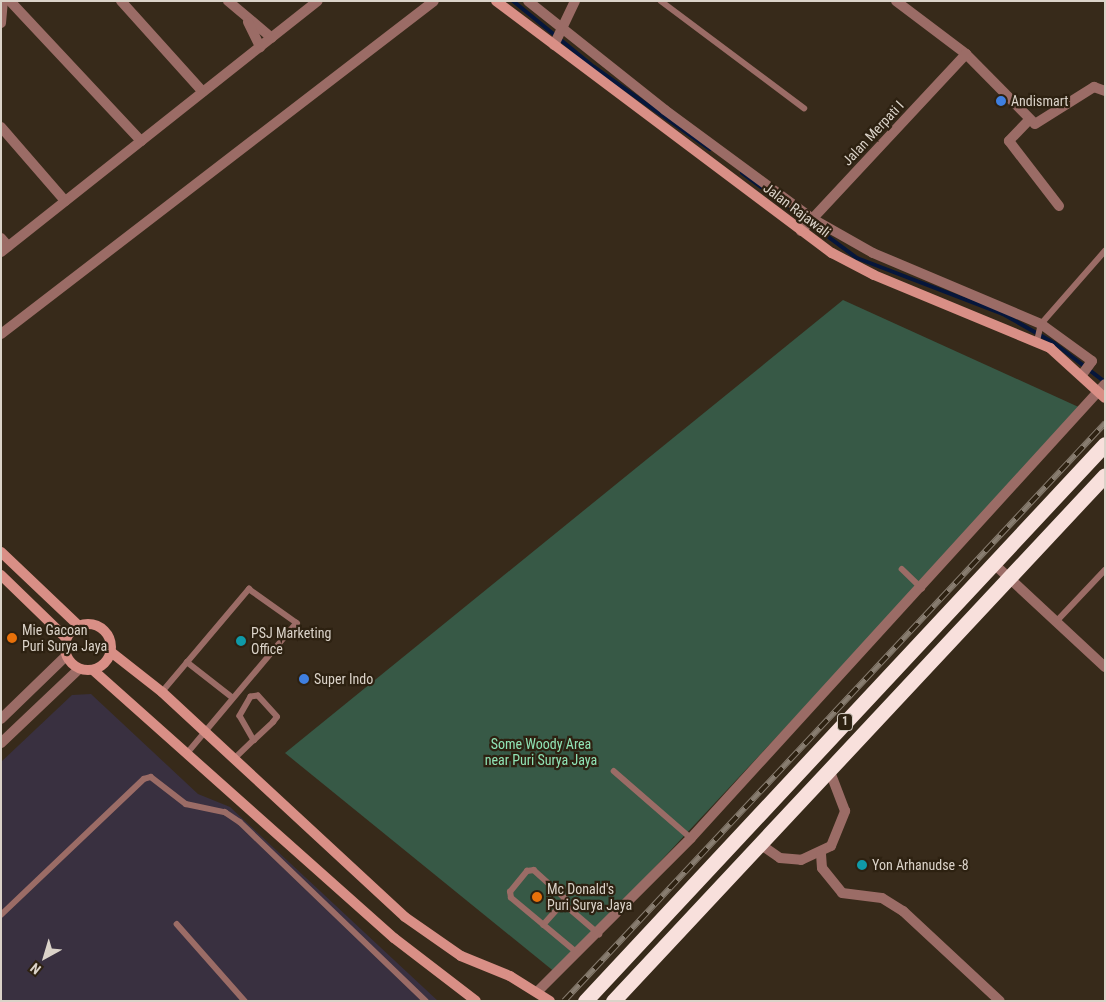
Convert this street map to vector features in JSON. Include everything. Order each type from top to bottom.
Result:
[{"type":"highway","name":"1","points":[[585,1001],[1105,444]]},
{"type":"highway","name":"1","points":[[613,1001],[1105,475]]},
{"type":"street","points":[[1,23],[3,1]]},
{"type":"street","points":[[10,1],[141,141]]},
{"type":"street","points":[[121,1],[203,92]]},
{"type":"street","points":[[228,1],[248,21],[272,38]]},
{"type":"street","points":[[4,245],[65,201],[318,1]]},
{"type":"street","points":[[1,334],[434,1]]},
{"type":"street","name":"Jalan Rajawali","points":[[496,1],[558,37],[802,231],[874,275],[1037,340],[1102,390]]},
{"type":"street","points":[[528,1],[558,37],[812,220],[873,253],[1040,326],[1092,363],[1083,374]]},
{"type":"street","points":[[558,37],[575,1]]},
{"type":"street","points":[[896,1],[966,54],[1029,120],[1039,124],[1094,87],[1105,91]]},
{"type":"street","points":[[248,21],[260,47]]},
{"type":"street","name":"Jalan Merpati I","points":[[802,231],[966,54]]},
{"type":"street","points":[[1029,120],[1009,141],[1060,206]]},
{"type":"street","points":[[1,127],[65,201]]},
{"type":"street","points":[[528,1001],[598,934],[691,838],[923,588],[1102,390]]},
{"type":"street","points":[[1,552],[79,626],[100,627],[109,638],[111,652],[105,663],[93,670],[79,669],[66,656],[66,638],[1,575]]},
{"type":"street","points":[[993,564],[1105,667]]},
{"type":"street","points":[[66,638],[79,626]]},
{"type":"street","points":[[111,652],[162,692],[233,760],[406,917],[460,956],[510,976],[550,1001]]},
{"type":"street","points":[[1,719],[66,656]]},
{"type":"street","points":[[1,744],[79,669]]},
{"type":"street","points":[[93,670],[435,973],[476,1001]]},
{"type":"street","points":[[760,844],[780,858],[801,860],[821,854],[839,836],[845,811],[829,769]]},
{"type":"street","points":[[821,854],[822,868],[842,893],[882,898],[903,912],[1000,1001]]},
{"type":"lane","points":[[661,1],[804,108]]},
{"type":"lane","points":[[1037,340],[1040,326],[1105,251]]},
{"type":"lane","points":[[902,569],[923,588]]},
{"type":"lane","points":[[1056,622],[1105,570]]},
{"type":"lane","points":[[162,692],[249,589],[298,623],[295,630],[233,698],[187,754]]},
{"type":"lane","points":[[187,662],[233,698]]},
{"type":"lane","points":[[233,760],[254,740],[276,716],[271,706],[254,696],[240,716],[254,740]]},
{"type":"lane","points":[[614,771],[691,838]]},
{"type":"lane","points":[[1,915],[144,779],[152,777],[186,804],[225,812],[240,822],[426,1001]]},
{"type":"lane","points":[[543,925],[566,898],[534,870],[527,871],[510,895],[543,925],[578,954]]},
{"type":"lane","points":[[563,903],[598,934]]},
{"type":"lane","points":[[177,924],[245,1001]]},
{"type":"shaded area","points":[[91,694],[198,794],[230,807],[438,1001],[1,1001],[1,762],[72,695]]},
{"type":"green space","name":"Some Woody Area near Puri Surya Jaya","points":[[843,300],[1083,409],[556,973],[285,753]]},
{"type":"waterway","points":[[513,1],[594,67],[710,149]]},
{"type":"waterway","points":[[742,173],[857,258],[1003,314],[1054,343],[1105,382]]},
{"type":"railway","points":[[564,1001],[1105,423]]},
{"type":"place","name":"Andismart","points":[[1001,101]]},
{"type":"place","name":"Mie Gacoan Puri Surya Jaya","points":[[12,638]]},
{"type":"place","name":"PSJ Marketing Office","points":[[241,641]]},
{"type":"place","name":"Super Indo","points":[[304,679]]},
{"type":"place","name":"Yon Arhanudse -8","points":[[862,865]]},
{"type":"place","name":"Mc Donald's Puri Surya Jaya","points":[[537,897]]}]
